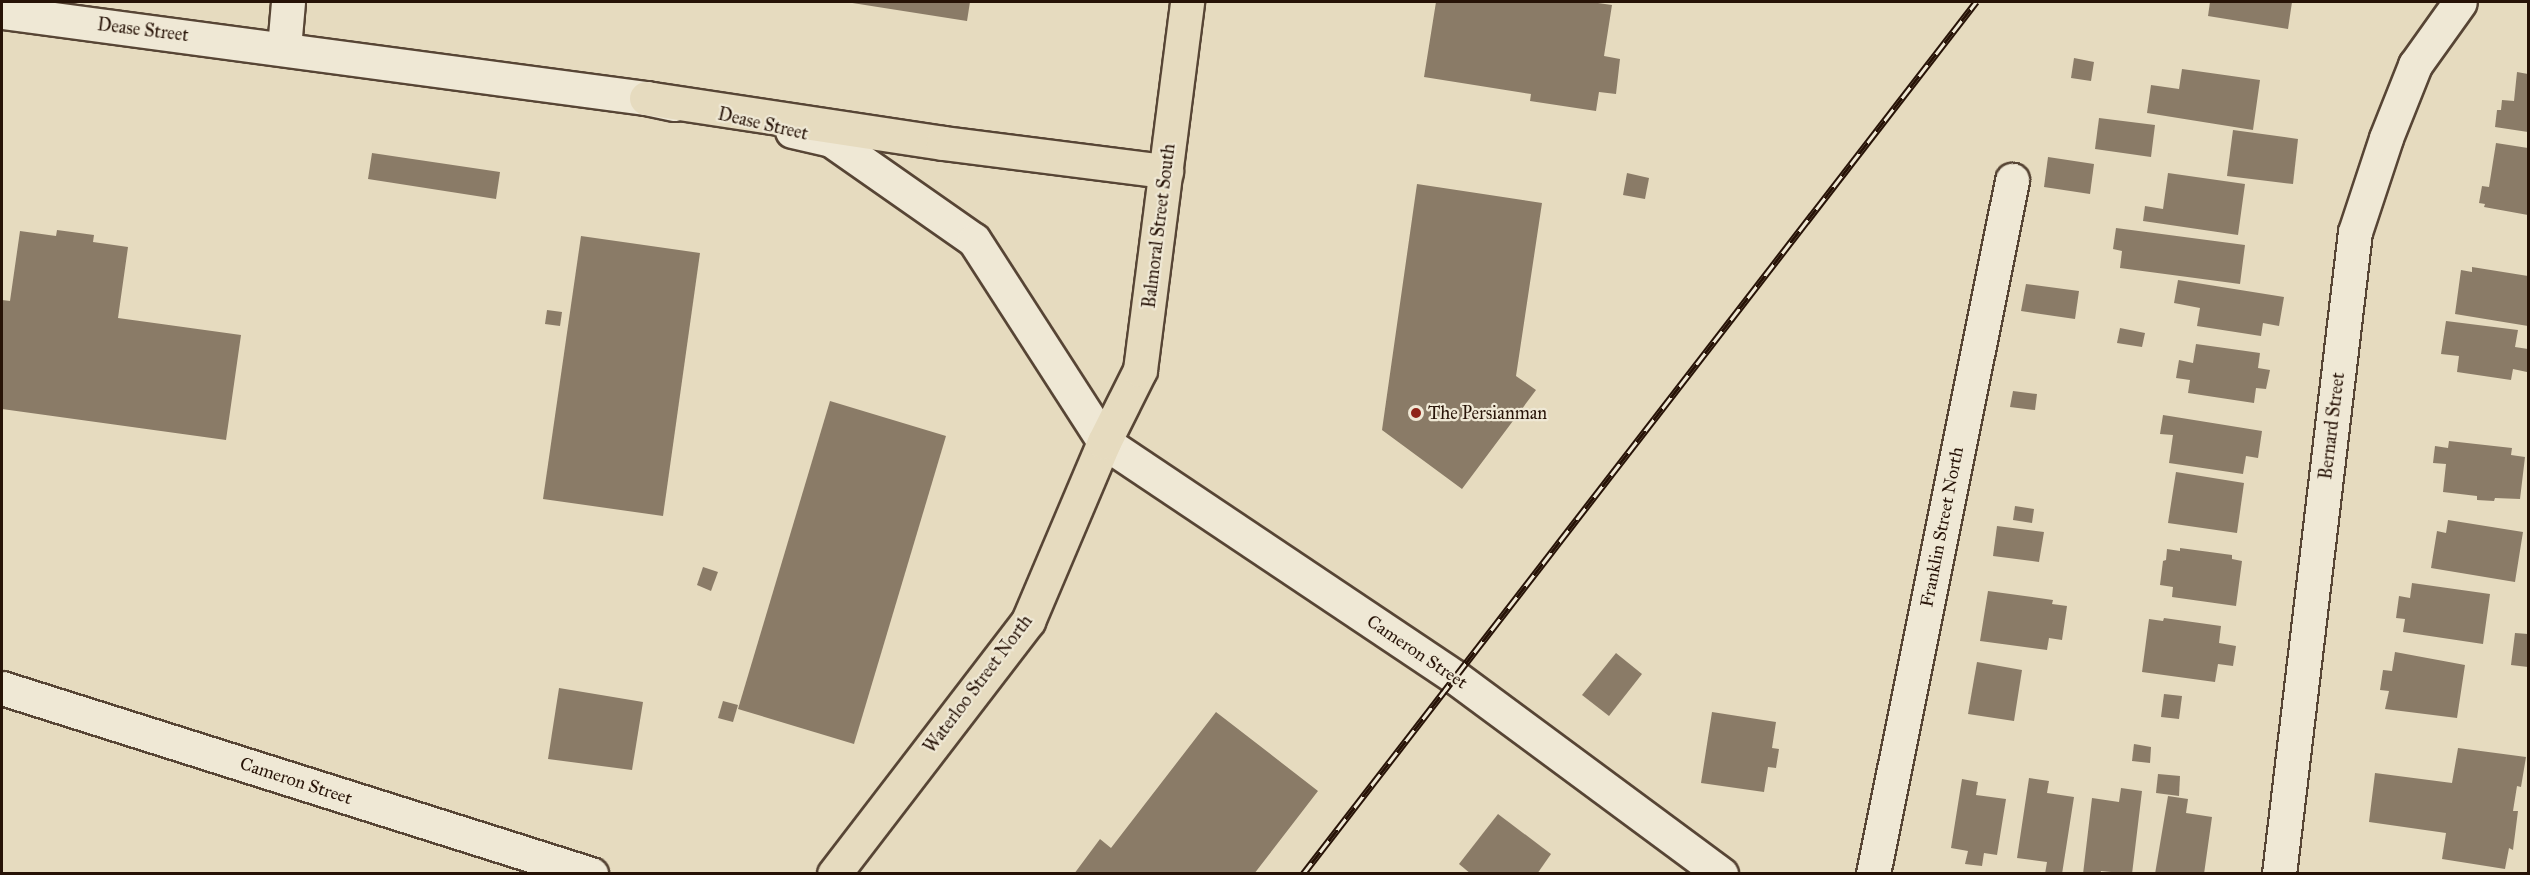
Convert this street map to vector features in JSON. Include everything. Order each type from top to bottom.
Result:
[{"type":"main road","name":"Balmoral Street South","points":[[1104,442],[1140,370],[1187,2]]},
{"type":"main road","points":[[646,98],[943,143],[1166,171]]},
{"type":"main road","name":"Waterloo Street North","points":[[834,873],[1028,621],[1104,442]]},
{"type":"street","points":[[284,48],[288,2]]},
{"type":"street","name":"Bernard Street","points":[[2279,873],[2355,232],[2386,138],[2415,65],[2460,2]]},
{"type":"street","name":"Dease Street","points":[[2,12],[646,98],[831,140],[974,240],[1104,442]]},
{"type":"street","name":"Franklin Street North","points":[[1873,873],[2012,180]]},
{"type":"street","name":"Cameron Street","points":[[1104,442],[1455,677],[1721,873]]},
{"type":"street","name":"Cameron Street","points":[[2,688],[591,873]]},
{"type":"building","points":[[846,2],[970,2],[967,21]]},
{"type":"building","points":[[1436,2],[1591,2],[1612,5],[1604,56],[1620,59],[1616,94],[1599,92],[1596,111],[1530,101],[1531,94],[1424,77]]},
{"type":"building","points":[[2210,2],[2292,2],[2288,29],[2208,16]]},
{"type":"building","points":[[2074,58],[2094,62],[2091,81],[2071,78]]},
{"type":"building","points":[[2182,69],[2260,80],[2253,130],[2147,113],[2151,85],[2179,89]]},
{"type":"building","points":[[2517,72],[2528,74],[2528,132],[2495,127],[2497,110],[2501,110],[2502,100],[2514,101]]},
{"type":"building","points":[[2099,118],[2155,125],[2151,157],[2095,149]]},
{"type":"building","points":[[2233,130],[2298,139],[2293,184],[2227,176]]},
{"type":"building","points":[[2496,143],[2528,148],[2528,215],[2484,207],[2485,204],[2479,203],[2482,186],[2489,187]]},
{"type":"building","points":[[372,153],[500,172],[496,199],[368,179]]},
{"type":"building","points":[[2048,157],[2094,164],[2090,194],[2044,187]]},
{"type":"building","points":[[1627,173],[1649,178],[1645,199],[1623,195]]},
{"type":"building","points":[[2168,173],[2245,184],[2238,235],[2143,221],[2145,206],[2163,209]]},
{"type":"building","points":[[1417,184],[1542,203],[1516,376],[1536,390],[1462,489],[1382,430]]},
{"type":"building","points":[[2116,228],[2245,245],[2240,284],[2120,268],[2122,251],[2113,249]]},
{"type":"building","points":[[57,230],[94,235],[93,242],[128,247],[118,318],[241,335],[226,440],[2,409],[2,300],[10,301],[20,231],[56,236]]},
{"type":"building","points":[[581,236],[700,253],[663,516],[543,499]]},
{"type":"building","points":[[2472,267],[2528,276],[2528,326],[2455,314],[2461,270],[2472,272]]},
{"type":"building","points":[[2178,280],[2284,297],[2279,326],[2263,323],[2261,336],[2197,326],[2200,308],[2174,303]]},
{"type":"building","points":[[2026,284],[2079,291],[2075,319],[2021,311]]},
{"type":"building","points":[[547,310],[562,312],[560,326],[545,324]]},
{"type":"building","points":[[2446,321],[2518,330],[2515,347],[2528,349],[2527,372],[2513,369],[2511,380],[2457,372],[2459,356],[2441,354]]},
{"type":"building","points":[[2120,328],[2145,333],[2142,347],[2117,343]]},
{"type":"building","points":[[2196,344],[2260,353],[2258,368],[2270,370],[2266,389],[2256,388],[2254,403],[2188,393],[2190,380],[2176,378],[2179,360],[2193,363]]},
{"type":"building","points":[[2013,391],[2037,394],[2035,410],[2010,407]]},
{"type":"building","points":[[830,401],[946,436],[854,744],[738,709]]},
{"type":"building","points":[[2163,415],[2262,431],[2258,458],[2246,456],[2243,474],[2169,463],[2173,435],[2160,434]]},
{"type":"building","points":[[2449,441],[2512,448],[2511,455],[2525,457],[2520,499],[2477,500],[2477,496],[2443,492],[2446,464],[2433,463],[2435,446],[2448,448]]},
{"type":"building","points":[[2176,472],[2244,483],[2237,533],[2168,523]]},
{"type":"building","points":[[2015,506],[2034,509],[2032,523],[2013,520]]},
{"type":"building","points":[[2448,520],[2523,532],[2515,582],[2431,568],[2437,531],[2446,533]]},
{"type":"building","points":[[1997,526],[2044,532],[2039,562],[1993,556]]},
{"type":"building","points":[[2180,548],[2232,555],[2232,559],[2242,561],[2236,606],[2172,597],[2173,587],[2160,585],[2167,549],[2180,551]]},
{"type":"building","points":[[703,567],[718,572],[711,591],[697,585]]},
{"type":"building","points":[[2412,583],[2490,594],[2483,644],[2403,632],[2405,619],[2396,618],[2399,596],[2410,598]]},
{"type":"building","points":[[1988,591],[2053,600],[2052,604],[2067,606],[2062,640],[2049,638],[2047,650],[1980,641]]},
{"type":"building","points":[[2164,618],[2221,626],[2219,643],[2236,646],[2233,666],[2218,664],[2215,682],[2142,672],[2149,619],[2163,621]]},
{"type":"building","points":[[2515,633],[2528,634],[2528,667],[2511,665]]},
{"type":"building","points":[[2395,652],[2465,665],[2457,718],[2385,709],[2389,691],[2380,690],[2383,670],[2392,671]]},
{"type":"building","points":[[1616,653],[1642,674],[1609,716],[1582,695]]},
{"type":"building","points":[[1977,662],[2022,670],[2014,721],[1968,714]]},
{"type":"building","points":[[559,688],[643,702],[632,770],[548,759]]},
{"type":"building","points":[[2164,694],[2182,696],[2179,719],[2161,717]]},
{"type":"building","points":[[723,701],[738,705],[733,722],[718,718]]},
{"type":"building","points":[[1216,712],[1318,791],[1254,874],[1074,874],[1100,839],[1111,848]]},
{"type":"building","points":[[1712,712],[1776,722],[1772,748],[1779,749],[1776,768],[1768,767],[1764,792],[1701,783]]},
{"type":"building","points":[[2134,744],[2151,747],[2150,763],[2132,761]]},
{"type":"building","points":[[2458,748],[2526,757],[2521,787],[2517,786],[2513,811],[2518,811],[2513,850],[2509,848],[2505,869],[2442,859],[2446,833],[2369,822],[2375,773],[2452,783]]},
{"type":"building","points":[[2158,774],[2180,776],[2179,796],[2156,793]]},
{"type":"building","points":[[2029,778],[2049,781],[2047,793],[2074,797],[2062,874],[2045,874],[2047,862],[2017,858]]},
{"type":"building","points":[[1962,779],[1978,782],[1976,795],[2006,799],[1997,855],[1984,853],[1982,866],[1965,864],[1968,851],[1951,848]]},
{"type":"building","points":[[2121,788],[2142,791],[2132,874],[2101,871],[2100,874],[2083,874],[2092,798],[2119,802]]},
{"type":"building","points":[[2168,796],[2188,799],[2186,813],[2212,817],[2204,874],[2155,874]]},
{"type":"building","points":[[1498,814],[1551,854],[1537,874],[1471,874],[1459,864]]},
{"type":"railway","points":[[1303,874],[1976,2]]},
{"type":"place","name":"The Persianman","points":[[1416,413]]}]
